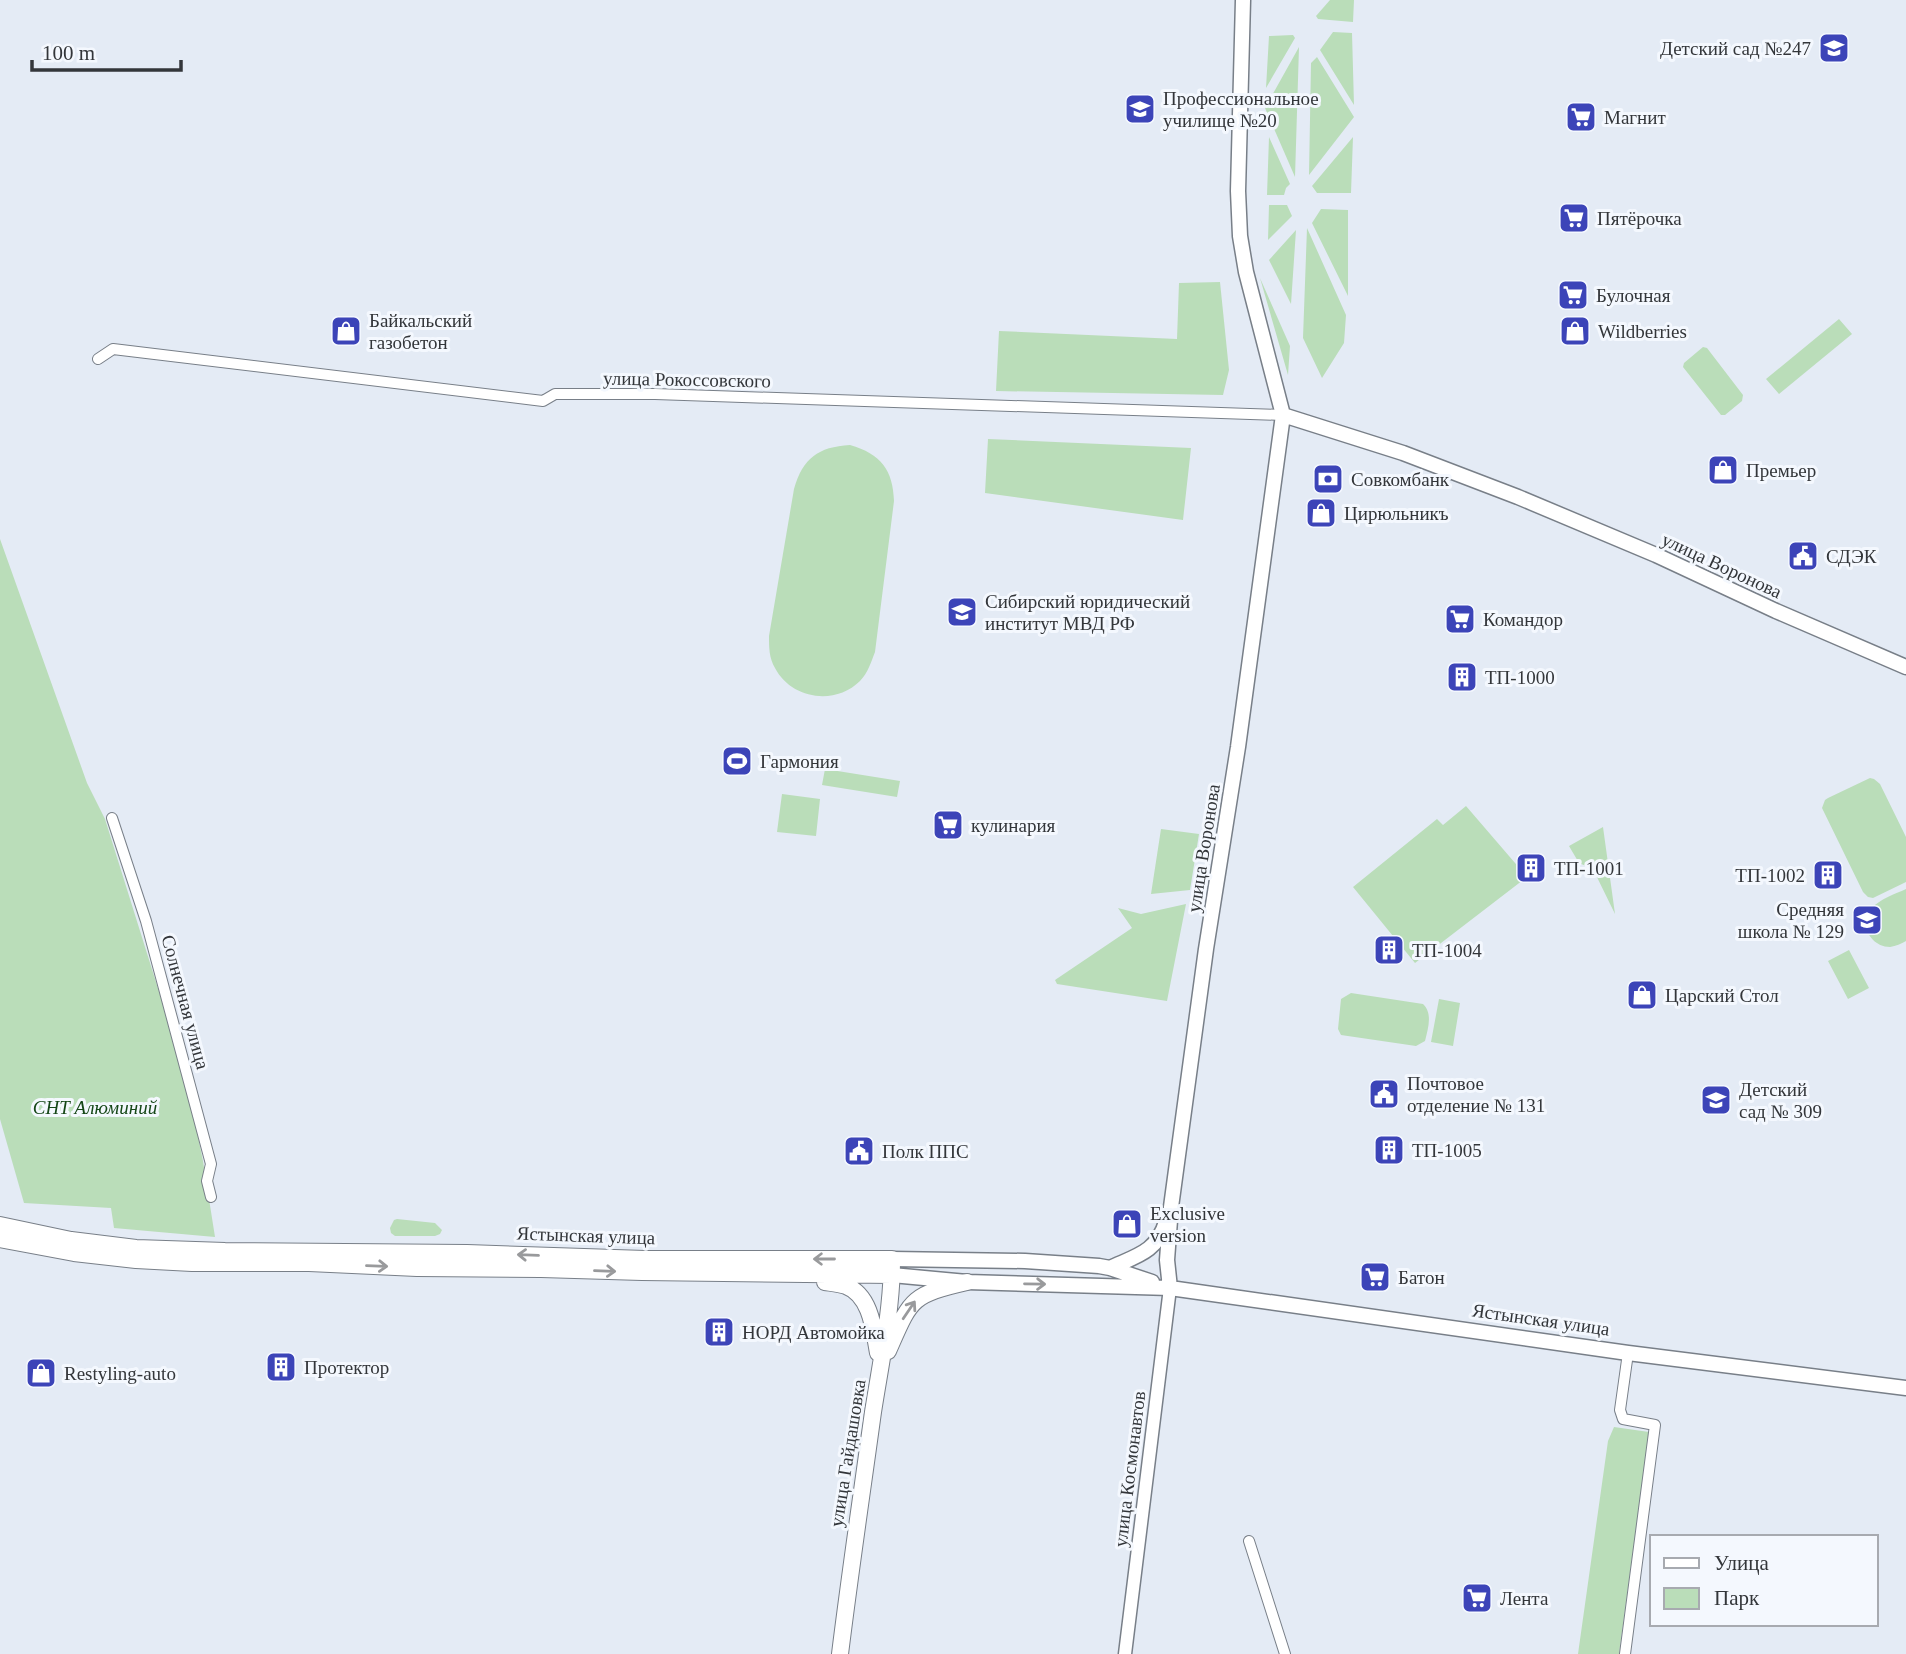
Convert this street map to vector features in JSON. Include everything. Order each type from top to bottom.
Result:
[{"type":"main road","name":"улица Воронова","points":[[1170,1288],[1167,1259],[1171,1207],[1283,415],[1246,272],[1240,236],[1238,191],[1243,0]]},
{"type":"main road","name":"улица Воронова","points":[[1283,415],[1409,455],[1518,497],[1656,555],[1906,667]]},
{"type":"main road","points":[[1110,1268],[1146,1252],[1153,1246],[1164,1230],[1171,1207]]},
{"type":"main road","name":"Ястынская улица","points":[[0,1225],[71,1240],[136,1248],[467,1253],[892,1267],[967,1282],[1170,1288],[1628,1353],[1906,1388]]},
{"type":"main road","name":"Ястынская улица","points":[[0,1239],[74,1253],[135,1260],[416,1268],[780,1274],[1025,1261],[1110,1268],[1170,1288]]},
{"type":"main road","name":"улица Гайдашовка","points":[[839,1654],[881,1369],[892,1267]]},
{"type":"main road","points":[[780,1274],[848,1286],[862,1298],[868,1309],[881,1369]]},
{"type":"main road","points":[[881,1369],[912,1302],[937,1289],[967,1282]]},
{"type":"street","name":"улица Рокоссовского","points":[[98,359],[113,349],[543,401],[555,394],[655,394],[1283,415]]},
{"type":"street","name":"Солнечная улица","points":[[112,818],[146,921],[185,1064],[211,1164],[207,1181],[211,1197]]},
{"type":"street","name":"улица Космонавтов","points":[[1125,1654],[1170,1288]]},
{"type":"street","points":[[1625,1654],[1655,1425],[1623,1419],[1619,1410],[1628,1353]]},
{"type":"street","points":[[1249,1541],[1285,1654]]},
{"type":"green space","points":[[1330,0],[1354,0],[1353,22],[1318,19],[1316,16]]},
{"type":"green space","points":[[1333,32],[1352,33],[1354,105],[1320,50]]},
{"type":"green space","points":[[1293,35],[1295,38],[1266,88],[1269,36]]},
{"type":"green space","points":[[1299,47],[1295,177],[1265,108]]},
{"type":"green space","points":[[1317,57],[1354,117],[1309,175],[1311,63]]},
{"type":"green space","points":[[1269,137],[1290,184],[1284,195],[1267,195]]},
{"type":"green space","points":[[1353,137],[1351,193],[1317,193],[1312,186]]},
{"type":"green space","points":[[1269,205],[1287,205],[1292,216],[1268,240]]},
{"type":"green space","points":[[1321,209],[1348,210],[1348,296],[1312,223]]},
{"type":"green space","points":[[1307,228],[1346,315],[1344,343],[1322,378],[1303,338]]},
{"type":"green space","points":[[1296,230],[1291,304],[1269,260]]},
{"type":"green space","points":[[1260,278],[1290,346],[1288,375]]},
{"type":"green space","points":[[1220,282],[1229,370],[1223,395],[996,391],[999,331],[1177,339],[1179,283]]},
{"type":"green space","points":[[1839,319],[1852,334],[1779,394],[1766,379]]},
{"type":"green space","points":[[1703,347],[1707,348],[1743,395],[1742,401],[1725,415],[1721,415],[1683,367],[1684,363]]},
{"type":"green space","points":[[988,439],[1191,448],[1183,520],[985,493]]},
{"type":"green space","points":[[850,445],[877,458],[888,472],[893,490],[894,501],[875,652],[865,674],[850,689],[826,696],[814,695],[792,687],[782,678],[772,660],[769,636],[798,478],[813,456],[829,448]]},
{"type":"green space","name":"СНТ Алюминий","points":[[0,539],[87,783],[105,819],[186,1078],[215,1237],[114,1228],[111,1208],[24,1203],[0,1119]]},
{"type":"green space","points":[[825,769],[900,781],[897,797],[822,785]]},
{"type":"green space","points":[[1870,778],[1880,784],[1906,837],[1906,882],[1873,898],[1863,892],[1822,808],[1828,798]]},
{"type":"green space","points":[[782,794],[820,799],[816,836],[777,832]]},
{"type":"green space","points":[[1466,806],[1527,877],[1415,963],[1353,887],[1437,819],[1443,825]]},
{"type":"green space","points":[[1603,827],[1615,914],[1593,869],[1579,863],[1569,846]]},
{"type":"green space","points":[[1161,829],[1199,834],[1190,890],[1151,894]]},
{"type":"green space","points":[[1906,889],[1906,941],[1892,947],[1883,946],[1868,933],[1868,914],[1879,902]]},
{"type":"green space","points":[[1186,904],[1167,1001],[1057,984],[1055,980],[1132,928],[1118,908],[1141,914]]},
{"type":"green space","points":[[1849,950],[1869,988],[1848,999],[1828,961]]},
{"type":"green space","points":[[1351,993],[1423,1004],[1429,1016],[1425,1041],[1416,1046],[1341,1035],[1338,1029],[1341,999]]},
{"type":"green space","points":[[1439,999],[1460,1003],[1453,1046],[1431,1042]]},
{"type":"green space","points":[[397,1219],[435,1223],[442,1230],[435,1236],[395,1236],[390,1228]]},
{"type":"green space","points":[[1614,1427],[1649,1432],[1619,1654],[1578,1654],[1608,1441]]},
{"type":"place","name":"Детский сад №247","points":[[1834,48]]},
{"type":"place","name":"Профессиональное училище №20","points":[[1140,109]]},
{"type":"place","name":"Магнит","points":[[1581,117]]},
{"type":"place","name":"Пятёрочка","points":[[1574,218]]},
{"type":"place","name":"Булочная","points":[[1573,295]]},
{"type":"place","name":"Байкальский газобетон","points":[[346,331]]},
{"type":"place","name":"Wildberries","points":[[1575,331]]},
{"type":"place","name":"Премьер","points":[[1723,470]]},
{"type":"place","name":"Совкомбанк","points":[[1328,479]]},
{"type":"place","name":"Цирюльникъ","points":[[1321,513]]},
{"type":"place","name":"СДЭК","points":[[1803,556]]},
{"type":"place","name":"Сибирский юридический институт МВД РФ","points":[[962,612]]},
{"type":"place","name":"Командор","points":[[1460,619]]},
{"type":"place","name":"ТП-1000","points":[[1462,677]]},
{"type":"place","name":"Гармония","points":[[737,761]]},
{"type":"place","name":"кулинария","points":[[948,825]]},
{"type":"place","name":"ТП-1001","points":[[1531,868]]},
{"type":"place","name":"ТП-1002","points":[[1828,875]]},
{"type":"place","name":"Средняя школа № 129","points":[[1867,920]]},
{"type":"place","name":"ТП-1004","points":[[1389,950]]},
{"type":"place","name":"Царский Стол","points":[[1642,995]]},
{"type":"place","name":"Почтовое отделение № 131","points":[[1384,1094]]},
{"type":"place","name":"Детский сад № 309","points":[[1716,1100]]},
{"type":"place","name":"ТП-1005","points":[[1389,1150]]},
{"type":"place","name":"Полк ППС","points":[[859,1151]]},
{"type":"place","name":"Exclusive version","points":[[1127,1224]]},
{"type":"place","name":"Батон","points":[[1375,1277]]},
{"type":"place","name":"НОРД Автомойка","points":[[719,1332]]},
{"type":"place","name":"Протектор","points":[[281,1367]]},
{"type":"place","name":"Restyling-auto","points":[[41,1373]]},
{"type":"place","name":"Лента","points":[[1477,1598]]}]
